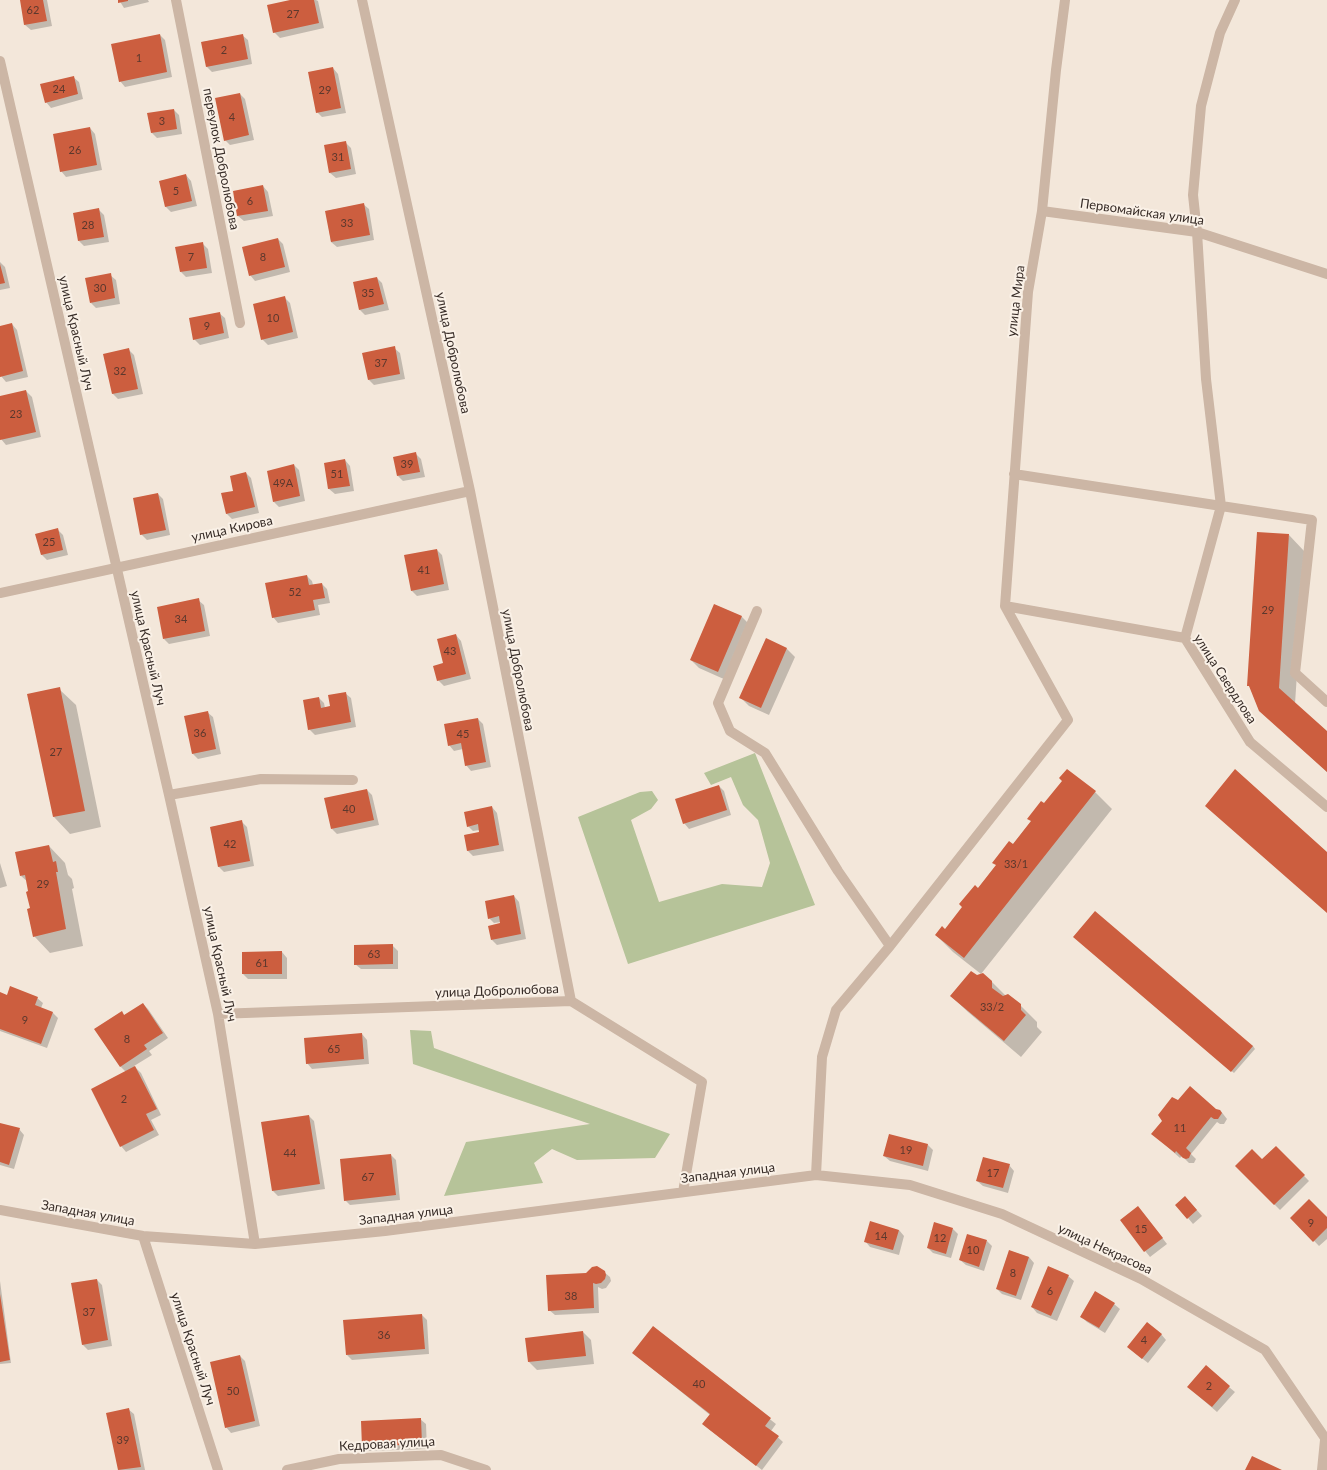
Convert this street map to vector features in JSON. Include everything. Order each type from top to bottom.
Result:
[{"type":"street","name":"переулок Добролюбова","points":[[176,0],[240,323]]},
{"type":"street","name":"улица Добролюбова","points":[[218,1014],[571,1001],[470,491],[362,0]]},
{"type":"street","name":"улица Мира","points":[[1005,606],[1028,292],[1042,211],[1056,70],[1065,0]]},
{"type":"street","points":[[1185,638],[1221,506],[1206,379],[1197,232],[1192,195],[1201,106],[1220,33],[1235,0]]},
{"type":"street","name":"улица Красный Луч","points":[[0,61],[218,1014],[255,1244]]},
{"type":"street","name":"Первомайская улица","points":[[1042,211],[1197,232],[1327,274]]},
{"type":"street","points":[[1014,474],[1312,520],[1295,673],[1327,702]]},
{"type":"street","name":"улица Кирова","points":[[0,593],[470,491]]},
{"type":"street","points":[[816,1175],[822,1057],[836,1010],[890,946],[1068,720],[1005,606]]},
{"type":"street","name":"улица Свердлова","points":[[1005,606],[1185,638],[1250,742],[1327,807]]},
{"type":"street","points":[[757,611],[718,703],[730,731],[765,753],[838,871],[890,946]]},
{"type":"street","points":[[169,795],[261,779],[353,780]]},
{"type":"street","points":[[571,1001],[702,1082],[683,1192]]},
{"type":"street","name":"Западная улица","points":[[0,1210],[143,1236],[255,1244],[385,1231],[816,1175]]},
{"type":"street","name":"улица Некрасова","points":[[816,1175],[910,1185],[1002,1214],[1141,1279],[1265,1350],[1326,1440]]},
{"type":"street","name":"улица Красный Луч","points":[[143,1236],[218,1470]]},
{"type":"street","points":[[1322,1470],[1326,1440]]},
{"type":"street","name":"Кедровая улица","points":[[287,1470],[339,1459],[442,1455],[486,1470]]},
{"type":"green space","points":[[755,753],[815,905],[628,964],[578,817],[640,792],[652,791],[658,800],[651,809],[631,820],[659,902],[722,884],[762,887],[770,863],[758,820],[743,805],[731,777],[711,785],[704,773]]},
{"type":"green space","points":[[410,1030],[431,1031],[434,1048],[670,1134],[655,1158],[577,1160],[552,1149],[534,1163],[543,1183],[444,1196],[466,1142],[590,1124],[413,1064]]},
{"type":"building","points":[[20,0],[43,0],[47,21],[24,25]]},
{"type":"building","points":[[118,0],[128,0],[128,1],[118,3]]},
{"type":"building","points":[[290,0],[314,0],[319,23],[273,33],[267,5]]},
{"type":"building","points":[[160,34],[167,72],[119,82],[111,44]]},
{"type":"building","points":[[243,34],[248,59],[206,67],[201,42]]},
{"type":"building","points":[[333,67],[341,108],[316,113],[308,72]]},
{"type":"building","points":[[74,76],[78,94],[45,103],[40,84]]},
{"type":"building","points":[[240,93],[249,135],[224,141],[215,98]]},
{"type":"building","points":[[174,109],[177,129],[151,133],[147,113]]},
{"type":"building","points":[[90,127],[97,165],[60,172],[53,134]]},
{"type":"building","points":[[346,141],[351,169],[329,173],[324,145]]},
{"type":"building","points":[[186,174],[192,201],[165,207],[159,181]]},
{"type":"building","points":[[263,185],[268,211],[237,216],[233,191]]},
{"type":"building","points":[[364,203],[370,235],[331,242],[325,211]]},
{"type":"building","points":[[99,208],[104,237],[78,241],[73,213]]},
{"type":"building","points":[[278,238],[285,267],[249,276],[242,247]]},
{"type":"building","points":[[203,242],[207,268],[180,272],[175,247]]},
{"type":"building","points":[[0,264],[5,283],[0,284]]},
{"type":"building","points":[[111,273],[115,298],[90,303],[85,278]]},
{"type":"building","points":[[377,277],[384,304],[359,310],[353,282]]},
{"type":"building","points":[[285,296],[293,332],[261,340],[253,304]]},
{"type":"building","points":[[220,312],[224,333],[193,340],[189,318]]},
{"type":"building","points":[[12,323],[23,371],[0,377],[0,326]]},
{"type":"building","points":[[395,346],[400,374],[368,380],[362,353]]},
{"type":"building","points":[[129,348],[138,389],[112,394],[103,354]]},
{"type":"building","points":[[26,390],[36,432],[0,440],[0,396]]},
{"type":"building","points":[[416,452],[420,472],[397,476],[393,457]]},
{"type":"building","points":[[345,459],[350,486],[328,489],[324,463]]},
{"type":"building","points":[[294,464],[300,496],[273,502],[267,471]]},
{"type":"building","points":[[246,472],[255,507],[226,514],[221,493],[233,491],[230,476]]},
{"type":"building","points":[[158,493],[166,530],[140,535],[133,498]]},
{"type":"building","points":[[58,528],[63,550],[41,555],[35,534]]},
{"type":"building","points":[[1257,532],[1289,534],[1279,688],[1327,731],[1327,772],[1259,711],[1249,686],[1247,686]]},
{"type":"building","points":[[437,549],[444,584],[411,591],[404,555]]},
{"type":"building","points":[[307,575],[309,585],[322,583],[325,598],[313,600],[315,610],[272,618],[265,583]]},
{"type":"building","points":[[199,598],[205,631],[163,639],[157,607]]},
{"type":"building","points":[[714,604],[742,616],[718,672],[690,660]]},
{"type":"building","points":[[456,634],[466,674],[437,681],[433,666],[443,663],[437,639]]},
{"type":"building","points":[[766,638],[787,648],[761,708],[739,698]]},
{"type":"building","points":[[60,687],[85,811],[53,817],[27,694]]},
{"type":"building","points":[[346,692],[351,722],[308,730],[303,700],[319,697],[321,708],[330,706],[328,695]]},
{"type":"building","points":[[208,711],[216,749],[192,754],[184,716]]},
{"type":"building","points":[[478,718],[486,762],[465,766],[461,743],[448,746],[444,724]]},
{"type":"building","points":[[1067,769],[1096,791],[964,958],[935,935],[942,926],[945,929],[962,907],[959,904],[975,885],[978,888],[996,865],[992,863],[1009,841],[1013,844],[1031,821],[1027,819],[1041,801],[1044,803],[1062,781],[1059,778]]},
{"type":"building","points":[[1235,769],[1327,852],[1327,913],[1205,806]]},
{"type":"building","points":[[719,785],[727,810],[683,824],[675,799]]},
{"type":"building","points":[[367,789],[374,820],[331,829],[324,798]]},
{"type":"building","points":[[492,806],[499,845],[467,851],[464,835],[479,832],[478,824],[467,827],[464,812]]},
{"type":"building","points":[[242,820],[250,861],[218,867],[210,827]]},
{"type":"building","points":[[49,845],[53,862],[56,861],[58,872],[56,872],[66,929],[33,937],[27,909],[30,908],[26,892],[28,891],[25,875],[20,876],[15,852]]},
{"type":"building","points":[[514,895],[521,934],[491,940],[488,926],[500,923],[499,916],[488,919],[485,901]]},
{"type":"building","points":[[1095,911],[1253,1046],[1231,1072],[1073,937]]},
{"type":"building","points":[[393,944],[393,964],[354,965],[354,945]]},
{"type":"building","points":[[282,951],[282,974],[242,974],[242,952]]},
{"type":"building","points":[[971,971],[977,975],[983,973],[992,981],[992,988],[1003,996],[1008,994],[1021,1004],[1021,1010],[1026,1015],[1004,1041],[950,996]]},
{"type":"building","points":[[10,986],[38,997],[35,1005],[53,1012],[41,1044],[0,1029],[0,992],[7,995]]},
{"type":"building","points":[[143,1003],[163,1033],[144,1045],[147,1049],[120,1067],[94,1029],[122,1011],[124,1015]]},
{"type":"building","points":[[362,1033],[364,1059],[306,1064],[304,1038]]},
{"type":"building","points":[[135,1066],[157,1109],[146,1114],[154,1130],[120,1147],[91,1089]]},
{"type":"building","points":[[1190,1086],[1222,1113],[1218,1119],[1211,1117],[1186,1148],[1191,1153],[1189,1158],[1186,1159],[1176,1151],[1175,1153],[1151,1134],[1162,1121],[1158,1115],[1172,1097],[1178,1100]]},
{"type":"building","points":[[309,1115],[320,1184],[272,1191],[261,1122]]},
{"type":"building","points":[[0,1123],[20,1128],[9,1165],[0,1162]]},
{"type":"building","points":[[889,1134],[928,1144],[923,1166],[883,1156]]},
{"type":"building","points":[[1276,1146],[1305,1175],[1274,1205],[1235,1166],[1252,1149],[1262,1159]]},
{"type":"building","points":[[391,1154],[396,1195],[344,1201],[340,1159]]},
{"type":"building","points":[[983,1157],[1010,1164],[1003,1188],[976,1181]]},
{"type":"building","points":[[1185,1196],[1197,1210],[1187,1219],[1175,1205]]},
{"type":"building","points":[[1309,1199],[1327,1217],[1327,1228],[1313,1242],[1290,1218]]},
{"type":"building","points":[[1138,1206],[1163,1238],[1144,1252],[1120,1220]]},
{"type":"building","points":[[870,1221],[899,1230],[893,1250],[864,1242]]},
{"type":"building","points":[[934,1222],[953,1228],[946,1254],[927,1248]]},
{"type":"building","points":[[967,1234],[987,1240],[979,1267],[959,1260]]},
{"type":"building","points":[[1009,1250],[1029,1257],[1016,1296],[996,1289]]},
{"type":"building","points":[[597,1266],[605,1271],[606,1275],[605,1279],[601,1283],[593,1283],[594,1308],[548,1311],[546,1275],[586,1273],[592,1267]]},
{"type":"building","points":[[1048,1266],[1069,1275],[1051,1316],[1031,1307]]},
{"type":"building","points":[[97,1279],[108,1340],[82,1345],[71,1283]]},
{"type":"building","points":[[1095,1291],[1115,1303],[1099,1328],[1080,1317]]},
{"type":"building","points":[[0,1294],[10,1360],[0,1362]]},
{"type":"building","points":[[422,1314],[425,1349],[346,1355],[343,1320]]},
{"type":"building","points":[[1147,1322],[1162,1334],[1142,1359],[1127,1347]]},
{"type":"building","points":[[653,1326],[771,1418],[765,1426],[779,1436],[756,1466],[702,1424],[710,1414],[632,1353]]},
{"type":"building","points":[[583,1331],[586,1356],[528,1362],[525,1338]]},
{"type":"building","points":[[240,1355],[255,1421],[225,1428],[210,1362]]},
{"type":"building","points":[[1206,1365],[1230,1386],[1212,1407],[1187,1387]]},
{"type":"building","points":[[129,1408],[141,1467],[118,1470],[106,1413]]},
{"type":"building","points":[[421,1418],[422,1444],[362,1447],[361,1421]]},
{"type":"building","points":[[1252,1456],[1282,1470],[1245,1470]]}]
